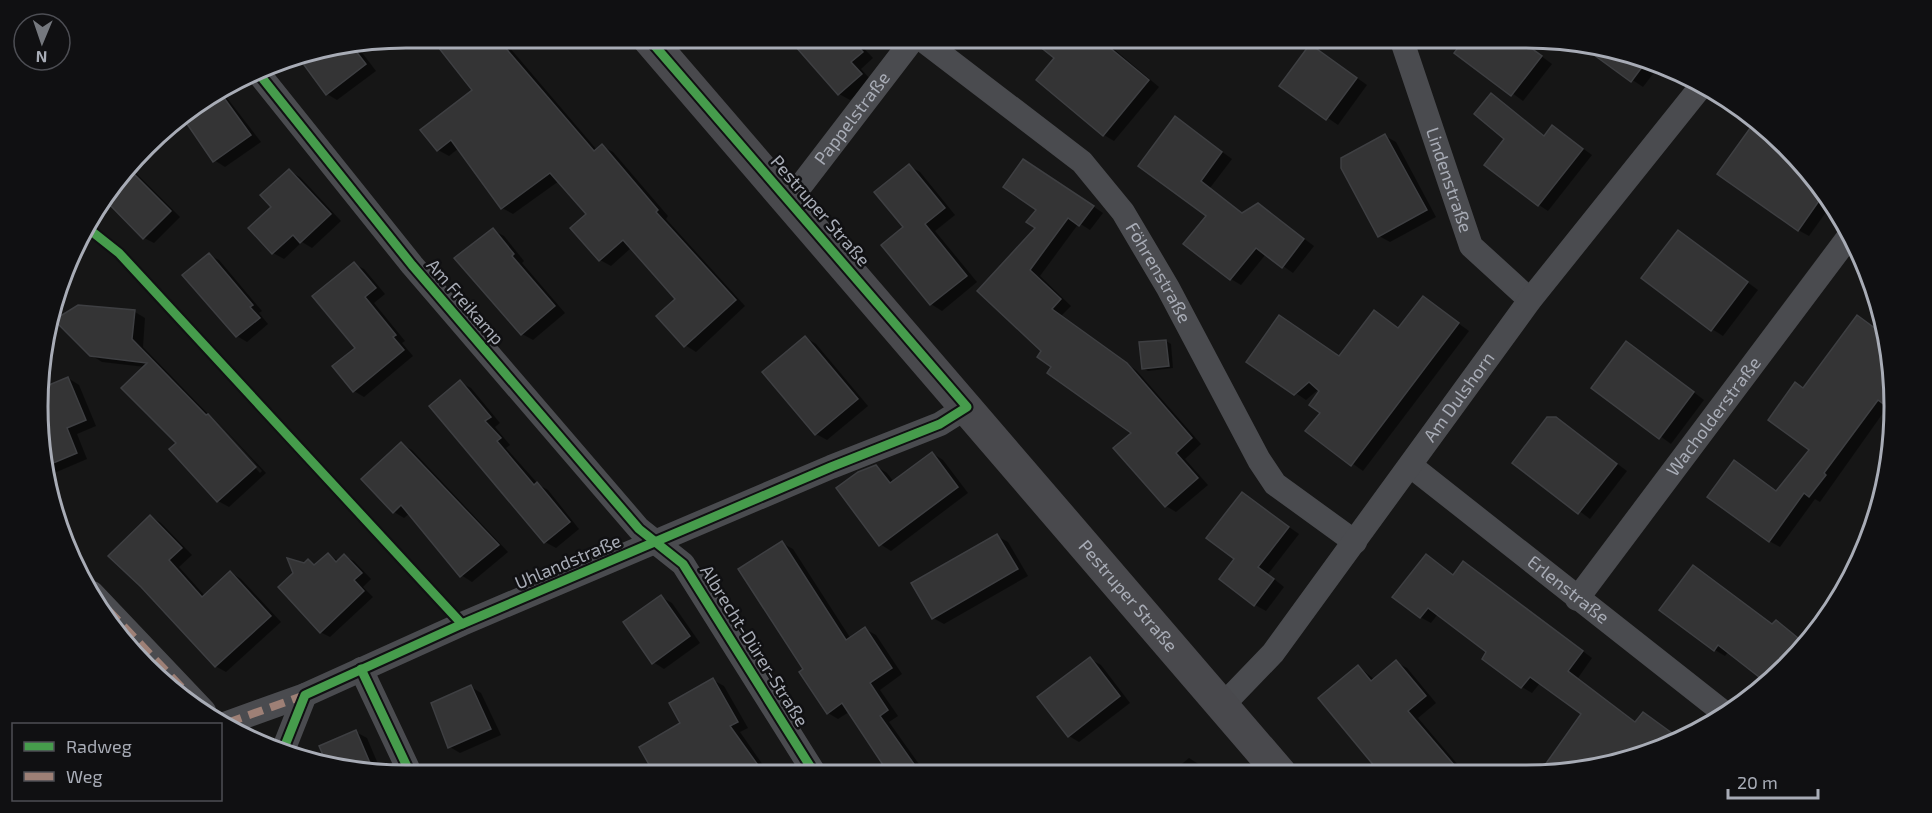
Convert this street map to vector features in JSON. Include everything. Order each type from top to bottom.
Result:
[{"type":"street","name":"Pestruper Straße","points":[[657,48],[1273,765]]},
{"type":"street","name":"Pappelstraße","points":[[789,201],[906,48]]},
{"type":"street","name":"Föhrenstraße","points":[[933,48],[1082,162],[1123,212],[1168,288],[1259,460],[1275,484],[1354,542]]},
{"type":"street","name":"Lindenstraße","points":[[1404,48],[1471,246],[1530,300]]},
{"type":"street","name":"Am Freikamp","points":[[262,78],[412,265],[639,529],[656,542]]},
{"type":"street","name":"Am Dulshorn","points":[[1222,706],[1273,653],[1530,300],[1696,91]]},
{"type":"street","name":"Wacholderstraße","points":[[1577,599],[1844,243]]},
{"type":"street","name":"Uhlandstraße","points":[[234,721],[305,695],[831,466],[940,424],[967,407]]},
{"type":"street","name":"Erlenstraße","points":[[1411,466],[1719,709]]},
{"type":"street","name":"Albrecht-Dürer-Straße","points":[[656,542],[683,564],[809,765]]},
{"type":"street","points":[[118,620],[175,680]]},
{"type":"street","points":[[361,669],[406,765]]},
{"type":"street","points":[[286,744],[305,695]]},
{"type":"building","points":[[439,48],[506,48],[594,151],[602,144],[658,210],[656,212],[736,300],[684,347],[656,316],[675,299],[623,240],[599,261],[570,228],[586,214],[550,173],[501,209],[451,140],[437,151],[420,130],[472,90]]},
{"type":"building","points":[[797,48],[859,48],[863,52],[851,62],[862,74],[838,95]]},
{"type":"building","points":[[1042,48],[1110,48],[1149,80],[1103,136],[1036,80],[1054,58]]},
{"type":"building","points":[[1307,48],[1316,48],[1357,78],[1326,120],[1279,86]]},
{"type":"building","points":[[1458,48],[1526,48],[1531,48],[1542,56],[1511,96],[1454,53]]},
{"type":"building","points":[[356,52],[366,64],[326,95],[304,65],[314,60]]},
{"type":"building","points":[[1594,55],[1642,67],[1631,82]]},
{"type":"building","points":[[1491,93],[1544,136],[1552,125],[1583,149],[1538,206],[1484,165],[1504,139],[1474,114]]},
{"type":"building","points":[[224,98],[251,135],[213,162],[187,123]]},
{"type":"building","points":[[1175,116],[1222,152],[1201,181],[1242,213],[1258,203],[1304,239],[1282,268],[1256,248],[1230,280],[1183,244],[1206,216],[1138,166]]},
{"type":"building","points":[[1751,127],[1795,170],[1819,201],[1798,231],[1717,174]]},
{"type":"building","points":[[1385,134],[1427,210],[1378,237],[1341,168],[1341,158]]},
{"type":"building","points":[[1023,159],[1094,206],[1079,226],[1068,218],[1030,270],[1061,299],[1052,309],[1127,363],[1192,438],[1176,453],[1198,478],[1165,507],[1113,448],[1131,433],[1047,373],[1051,367],[1037,357],[1041,351],[977,291],[1035,228],[1026,222],[1036,210],[1003,187]]},
{"type":"building","points":[[909,164],[945,208],[925,224],[967,276],[930,305],[881,245],[903,227],[874,192]]},
{"type":"building","points":[[289,169],[331,214],[300,243],[293,235],[272,254],[248,228],[271,207],[260,195]]},
{"type":"building","points":[[134,174],[171,211],[143,239],[110,205]]},
{"type":"building","points":[[493,228],[514,254],[512,256],[555,306],[521,335],[454,258]]},
{"type":"building","points":[[1678,230],[1748,282],[1711,331],[1641,278]]},
{"type":"building","points":[[209,253],[253,305],[250,307],[260,318],[236,337],[182,275]]},
{"type":"building","points":[[354,262],[376,288],[365,297],[396,335],[393,337],[404,350],[353,392],[332,366],[355,348],[312,296]]},
{"type":"building","points":[[1423,296],[1459,323],[1351,466],[1305,431],[1320,413],[1309,405],[1319,391],[1309,382],[1294,395],[1246,362],[1279,315],[1339,356],[1374,310],[1398,328]]},
{"type":"building","points":[[78,305],[135,310],[132,339],[206,415],[208,414],[256,467],[217,502],[169,449],[176,443],[121,388],[147,363],[90,356],[58,324],[59,317]]},
{"type":"building","points":[[1857,315],[1875,328],[1881,360],[1884,404],[1878,400],[1824,473],[1826,475],[1809,497],[1804,493],[1769,542],[1707,497],[1734,460],[1776,491],[1809,450],[1768,420],[1795,382],[1803,388]]},
{"type":"building","points":[[805,336],[858,399],[815,435],[762,372]]},
{"type":"building","points":[[1166,340],[1169,366],[1142,369],[1139,342]]},
{"type":"building","points":[[1626,341],[1694,392],[1659,439],[1591,388]]},
{"type":"building","points":[[68,377],[86,420],[67,428],[77,453],[53,463],[49,430],[49,385]]},
{"type":"building","points":[[460,380],[491,417],[485,421],[501,438],[497,441],[534,485],[537,482],[570,522],[544,543],[429,406]]},
{"type":"building","points":[[1547,417],[1556,417],[1617,464],[1578,514],[1512,463]]},
{"type":"building","points":[[401,442],[499,545],[460,577],[401,505],[393,513],[361,479]]},
{"type":"building","points":[[932,452],[958,487],[879,546],[836,488],[858,472],[876,465],[890,483]]},
{"type":"building","points":[[1242,492],[1289,527],[1258,567],[1274,579],[1254,606],[1219,579],[1234,559],[1206,538]]},
{"type":"building","points":[[150,515],[182,548],[169,560],[202,597],[230,571],[271,616],[215,667],[141,587],[108,556]]},
{"type":"building","points":[[997,534],[1018,569],[932,619],[911,583]]},
{"type":"building","points":[[782,541],[846,640],[865,627],[892,668],[870,683],[888,710],[880,716],[915,765],[883,765],[842,703],[827,714],[799,672],[803,669],[738,569]]},
{"type":"building","points":[[328,553],[336,562],[344,554],[362,573],[354,580],[364,591],[320,633],[278,587],[293,573],[287,558],[304,563],[308,559],[314,565]]},
{"type":"building","points":[[1426,554],[1453,575],[1463,561],[1583,651],[1568,671],[1635,722],[1643,712],[1672,733],[1618,753],[1572,762],[1546,764],[1581,714],[1530,677],[1521,688],[1482,659],[1486,652],[1428,608],[1420,618],[1392,597]]},
{"type":"building","points":[[1693,565],[1772,624],[1776,620],[1799,639],[1760,678],[1718,645],[1714,651],[1659,610]]},
{"type":"building","points":[[661,595],[690,636],[652,664],[623,622]]},
{"type":"building","points":[[1090,657],[1120,696],[1068,737],[1037,697]]},
{"type":"building","points":[[1396,660],[1426,696],[1408,711],[1454,765],[1373,765],[1318,698],[1358,665],[1371,681]]},
{"type":"building","points":[[713,678],[738,722],[730,726],[758,765],[649,765],[639,747],[680,723],[669,703]]},
{"type":"building","points":[[471,685],[491,729],[448,748],[431,703]]},
{"type":"building","points":[[356,730],[370,763],[323,755],[319,746]]},
{"type":"marked path","points":[[121,623],[174,679]]},
{"type":"marked path","points":[[234,721],[305,695]]},
{"type":"cycle path","points":[[286,744],[305,695],[462,624],[831,467],[940,424],[967,407],[657,48]]},
{"type":"cycle path","points":[[262,78],[412,265],[639,529],[683,564],[809,765]]},
{"type":"cycle path","points":[[93,232],[119,253],[462,624]]},
{"type":"cycle path","points":[[361,669],[406,765]]}]
